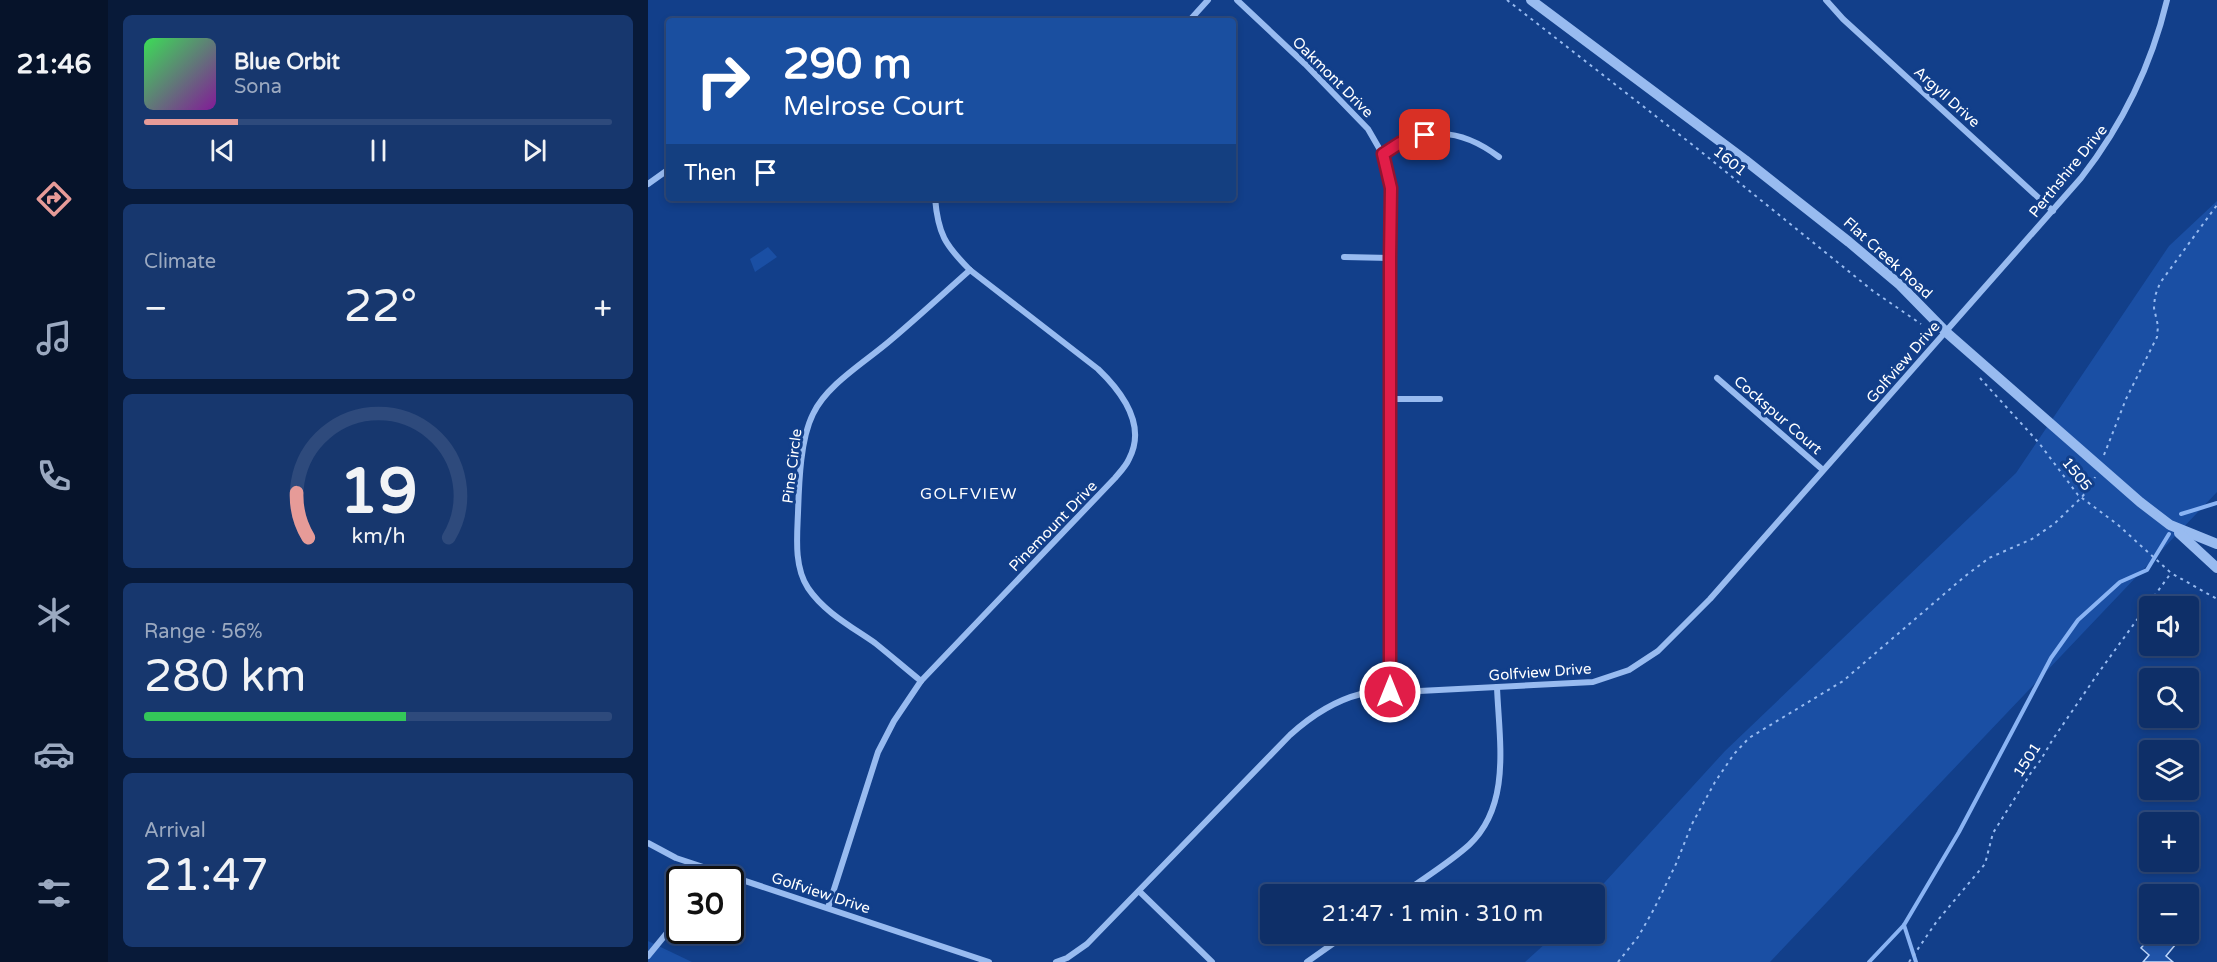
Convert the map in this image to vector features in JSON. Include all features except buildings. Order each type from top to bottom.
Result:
[{"type":"street","points":[[1192,18],[1208,0]]},
{"type":"street","name":"Oakmont Drive","points":[[1237,0],[1368,129],[1383,154],[1391,188],[1390,692]]},
{"type":"street","name":"Flat Creek Road","points":[[1531,0],[1745,160],[1849,242],[1900,285],[1946,332],[2170,525],[2217,544]]},
{"type":"street","name":"Argyll Drive","points":[[1826,0],[1843,19],[2053,211]]},
{"type":"street","name":"Perthshire Drive","points":[[1992,277],[2053,211],[2105,147],[2124,117],[2152,51],[2167,0]]},
{"type":"street","points":[[1383,154],[1400,143],[1425,135],[1459,134],[1485,146],[1499,157]]},
{"type":"street","points":[[648,184],[666,171]]},
{"type":"street","name":"Pinemount Drive","points":[[828,908],[878,752],[894,721],[921,681],[1115,478],[1130,459],[1135,440],[1132,416],[1124,397],[1113,384],[1098,369],[970,270],[955,255],[941,236],[935,201]]},
{"type":"street","points":[[1344,257],[1390,258]]},
{"type":"street","name":"Pine Circle","points":[[921,681],[847,625],[809,589],[800,573],[797,539],[799,491],[807,428],[813,412],[852,371],[970,270]]},
{"type":"street","name":"Golfview Drive","points":[[1056,962],[1067,958],[1087,944],[1197,828],[1306,720],[1332,704],[1350,697],[1390,692],[1593,682],[1629,670],[1649,657],[1673,638],[1710,599],[1992,277]]},
{"type":"street","name":"Cockspur Court","points":[[1718,378],[1823,470]]},
{"type":"street","points":[[1391,399],[1440,399]]},
{"type":"street","points":[[2170,525],[2217,568]]},
{"type":"street","points":[[1415,884],[1469,844],[1480,833],[1490,814],[1498,794],[1500,760],[1497,687]]},
{"type":"street","name":"Golfview Drive","points":[[648,843],[675,858],[699,866]]},
{"type":"street","name":"Golfview Drive","points":[[744,881],[989,962]]},
{"type":"street","points":[[1139,891],[1212,962]]},
{"type":"street","points":[[648,956],[666,934]]},
{"type":"street","points":[[1306,962],[1332,944]]},
{"type":"path","name":"1601","points":[[1507,0],[1694,146],[1873,291],[1922,325]]},
{"type":"path","points":[[1618,962],[1638,937],[1654,909],[1692,824],[1734,753],[1749,738],[1843,681],[1964,577],[1989,558],[2032,539],[2054,524],[2081,498],[2092,484],[2126,399],[2157,338],[2158,326],[2154,308],[2155,296],[2160,284],[2217,205]]},
{"type":"path","name":"1505","points":[[1977,375],[2038,443],[2081,498],[2117,524],[2171,573],[2217,599]]},
{"type":"path","name":"1501","points":[[1909,962],[1937,921],[1984,864],[1993,833],[2031,771],[2171,573]]},
{"type":"shaded area","points":[[2217,201],[2217,492],[1770,962],[1525,962],[1545,944],[1605,944],[1605,884],[1603,884],[1725,751],[2016,473],[2169,246]]},
{"type":"shaded area","points":[[768,247],[777,257],[755,272],[750,259]]},
{"type":"shaded area","points":[[648,941],[692,962],[648,962]]},
{"type":"waterway","points":[[2181,514],[2217,503]]},
{"type":"waterway","points":[[1869,962],[1904,925],[1959,832],[2051,658],[2078,620],[2120,582],[2147,570],[2169,534]]},
{"type":"waterway","points":[[1904,925],[1916,962]]},
{"type":"district","name":"GOLFVIEW","points":[[969,493]]},
{"type":"route","points":[[1390,692],[1390,258],[1392,223],[1391,188],[1383,154],[1400,143],[1425,135]]}]
